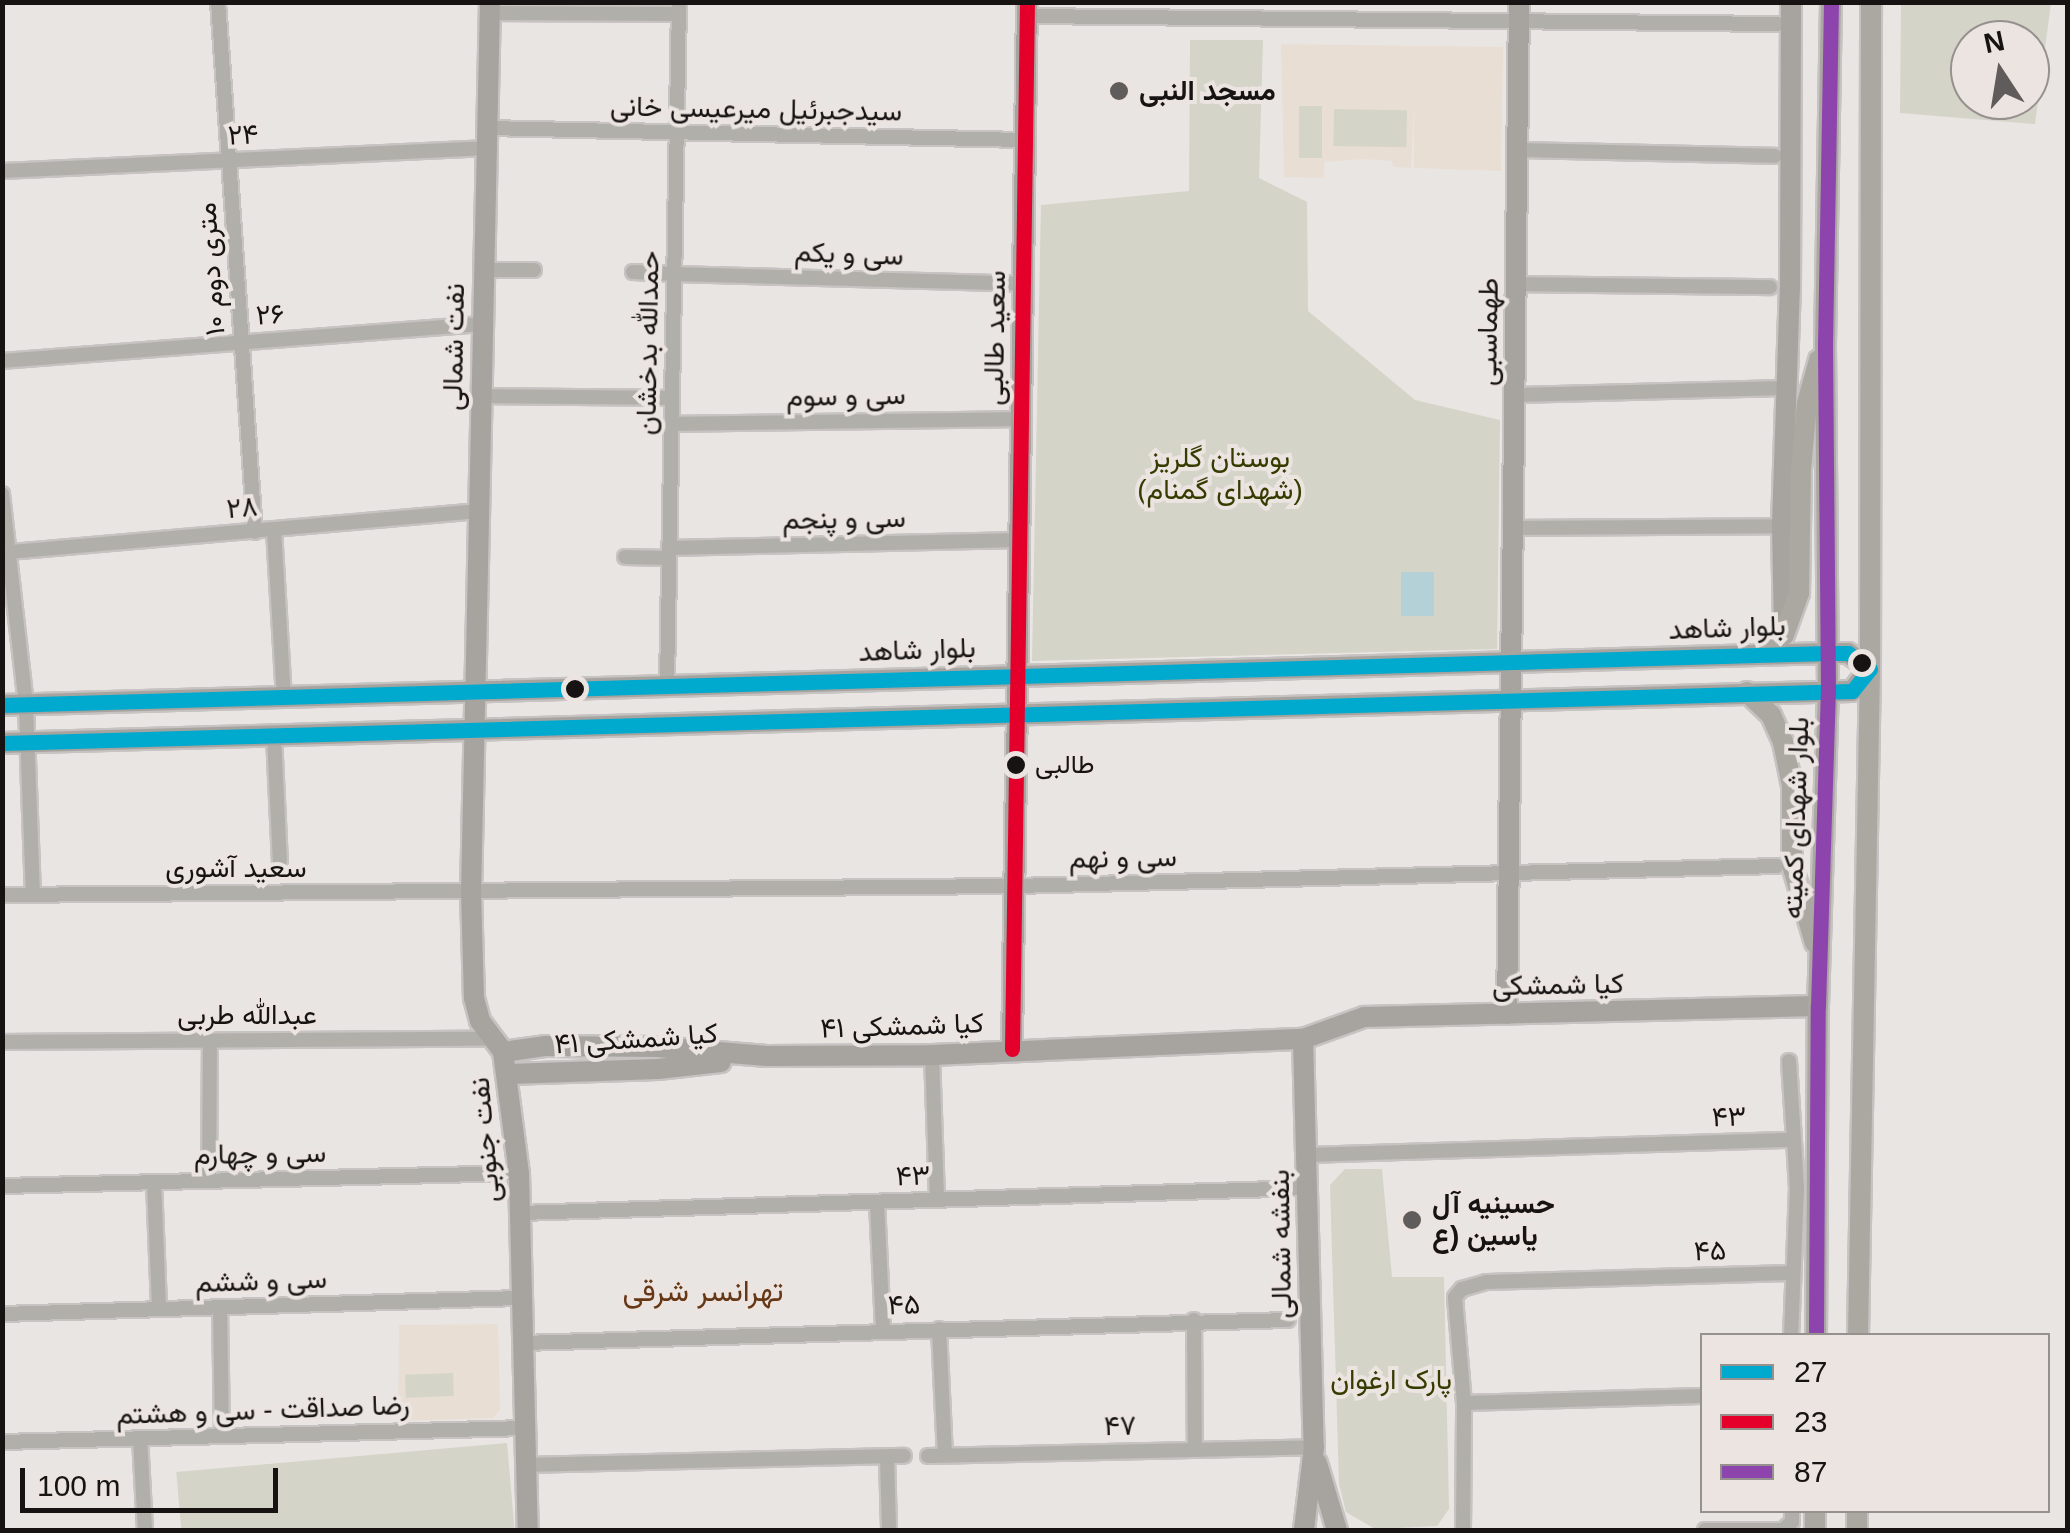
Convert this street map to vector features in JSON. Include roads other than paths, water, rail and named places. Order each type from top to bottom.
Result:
[{"type":"main road","name":"بلوار شهدای کمیته","points":[[1816,1333],[1818,1006],[1828,692],[1825,344],[1831,2]]},
{"type":"main road","points":[[1858,1333],[1870,669],[1871,2]]},
{"type":"main road","points":[[1760,655],[1784,635],[1799,593],[1800,469],[1807,403],[1825,344]]},
{"type":"main road","points":[[1747,692],[1771,714],[1783,742],[1792,786],[1792,865],[1819,955]]},
{"type":"street","name":"۱۰ متری دوم","points":[[218,2],[254,532]]},
{"type":"street","points":[[1784,635],[1791,2]]},
{"type":"street","points":[[490,8],[679,8]]},
{"type":"street","name":"نفت شمالی","points":[[474,692],[490,8]]},
{"type":"street","name":"حمدالله بدخشان","points":[[667,684],[679,8]]},
{"type":"street","points":[[1027,9],[1519,12],[1778,24]]},
{"type":"street","name":"سعید طالبی","points":[[1017,713],[1027,9]]},
{"type":"street","name":"طهماسبی","points":[[1512,698],[1519,12]]},
{"type":"street","name":"سیدجبرئیل میرعیسی خانی","points":[[486,138],[676,132],[1025,140]]},
{"type":"street","name":"۲۴","points":[[2,171],[229,160],[486,138]]},
{"type":"street","points":[[1518,150],[1775,156]]},
{"type":"street","points":[[483,270],[534,270]]},
{"type":"street","name":"سی و یکم","points":[[633,272],[1023,284]]},
{"type":"street","points":[[1516,284],[1770,286]]},
{"type":"street","name":"۲۶","points":[[2,361],[482,324]]},
{"type":"street","points":[[1514,394],[1786,388]]},
{"type":"street","points":[[480,396],[672,398]]},
{"type":"street","name":"سی و سوم","points":[[672,424],[1021,419]]},
{"type":"street","points":[[2,494],[10,552],[10,643],[26,705],[33,894]]},
{"type":"street","name":"۲۸","points":[[10,552],[478,511]]},
{"type":"street","points":[[1513,528],[1772,526]]},
{"type":"street","points":[[274,530],[284,699]]},
{"type":"street","name":"سی و پنجم","points":[[625,557],[1020,540]]},
{"type":"street","name":"بلوار شاهد","points":[[2,705],[1827,653],[1848,653],[1870,669]]},
{"type":"street","points":[[2,743],[1828,692],[1852,691],[1870,669]]},
{"type":"street","name":"نفت جنوبی","points":[[474,692],[470,892],[474,998],[480,1021],[498,1045],[509,1074],[520,1213],[528,1530]]},
{"type":"street","points":[[1507,1014],[1512,698]]},
{"type":"street","points":[[1012,1049],[1017,713]]},
{"type":"street","points":[[274,736],[280,861]]},
{"type":"street","name":"سی و نهم","points":[[470,892],[1014,886],[1777,866]]},
{"type":"street","name":"سعید آشوری","points":[[2,895],[470,892]]},
{"type":"street","name":"کیا شمشکی","points":[[1303,1039],[1364,1017],[1818,1006]]},
{"type":"street","name":"۴۱ کیا شمشکی","points":[[498,1045],[658,1048],[767,1056],[932,1054],[1303,1039]]},
{"type":"street","name":"بنفشه شمالی","points":[[1303,1039],[1314,1447],[1304,1530]]},
{"type":"street","points":[[209,1180],[210,1040]]},
{"type":"street","name":"عبدالله طربی","points":[[2,1042],[210,1040],[498,1045]]},
{"type":"street","points":[[932,1054],[936,1200]]},
{"type":"street","name":"کیا شمشکی ۴۱","points":[[509,1074],[658,1069],[767,1056]]},
{"type":"street","points":[[1789,1061],[1796,1188],[1791,1333]]},
{"type":"street","name":"۴۳","points":[[1306,1155],[1793,1140]]},
{"type":"street","name":"سی و چهارم","points":[[2,1186],[518,1173]]},
{"type":"street","points":[[154,1182],[160,1309]]},
{"type":"street","name":"۴۳","points":[[520,1213],[1307,1188]]},
{"type":"street","points":[[878,1202],[883,1331]]},
{"type":"street","name":"۴۵","points":[[1464,1403],[1455,1297],[1475,1283],[1791,1273]]},
{"type":"street","name":"سی و ششم","points":[[2,1314],[522,1298]]},
{"type":"street","points":[[220,1307],[222,1436]]},
{"type":"street","points":[[1194,1320],[1195,1449]]},
{"type":"street","name":"۴۵","points":[[522,1343],[1288,1320]]},
{"type":"street","points":[[939,1329],[945,1455]]},
{"type":"street","points":[[1463,1530],[1464,1403],[1700,1396]]},
{"type":"street","name":"رضا صداقت - سی و هشتم","points":[[2,1442],[524,1428]]},
{"type":"street","points":[[140,1438],[144,1530]]},
{"type":"street","name":"بنفشه شمالی","points":[[1314,1447],[1337,1530]]},
{"type":"street","name":"۴۷","points":[[928,1456],[1314,1447]]},
{"type":"street","points":[[526,1465],[904,1456]]},
{"type":"street","points":[[887,1457],[889,1530]]},
{"type":"street","points":[[1705,1530],[1777,1530],[1788,1527],[1791,1513]]},
{"type":"street","points":[[1312,1530],[1337,1530]]},
{"type":"water","points":[[1401,572],[1434,572],[1434,616],[1401,616]]},
{"type":"place","name":"مسجد النبی","points":[[1119,91]]},
{"type":"place","name":"طالبی","points":[[1016,765]]},
{"type":"place","name":"حسینیه آل یاسین (ع","points":[[1412,1220]]},
{"type":"district","name":"تهرانسر شرقی","points":[[703,1291]]},
{"type":"park label","name":"بوستان گلریز (شهدای گمنام)","points":[[1220,474]]},
{"type":"park label","name":"پارک ارغوان","points":[[1391,1380]]}]
